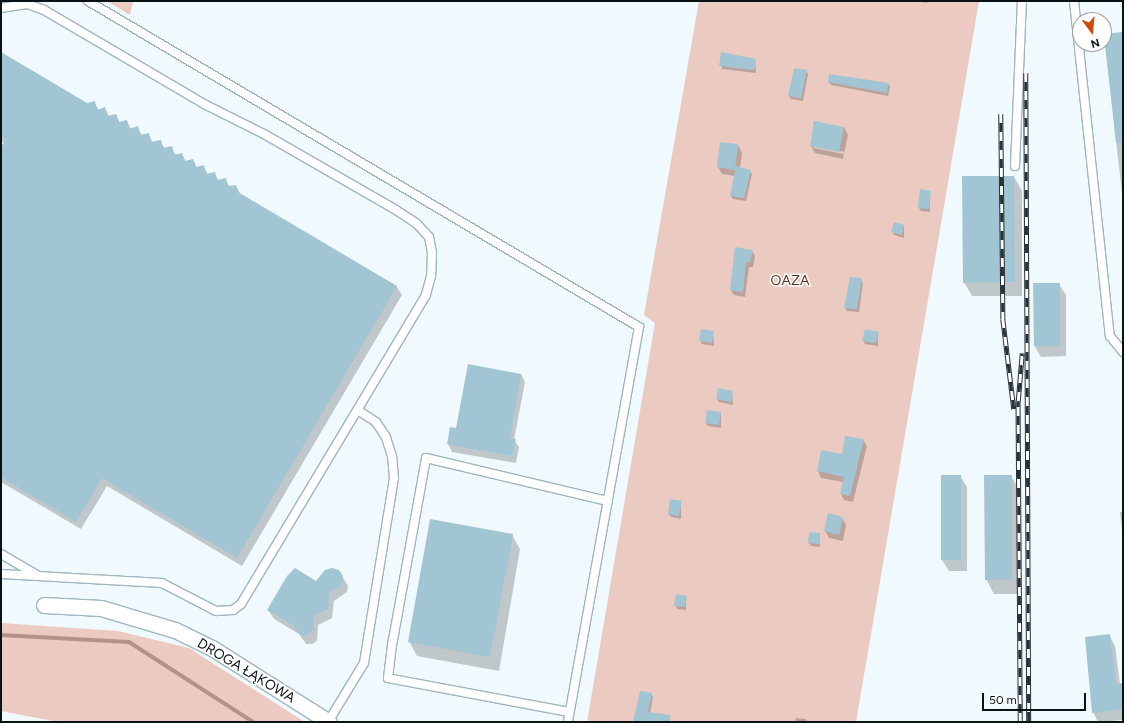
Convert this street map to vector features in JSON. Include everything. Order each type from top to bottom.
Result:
[{"type":"street","name":"DROGA ŁĄKOWA","points":[[44,605],[101,608],[175,630],[212,648],[328,722]]},
{"type":"lane","points":[[88,1],[639,327],[568,722]]},
{"type":"lane","points":[[1015,166],[1022,1]]},
{"type":"lane","points":[[1074,1],[1110,336],[1123,352]]},
{"type":"lane","points":[[1,8],[26,4],[44,10],[204,104],[264,134],[416,223],[429,237],[432,252],[431,276],[426,295],[248,594],[233,610],[216,611],[162,583],[1,574]]},
{"type":"lane","points":[[328,722],[364,664],[394,478],[392,456],[386,437],[376,422],[358,411]]},
{"type":"lane","points":[[569,712],[388,678],[393,640],[426,458],[608,500]]},
{"type":"lane","points":[[1,554],[39,576]]},
{"type":"green space","points":[[107,1],[133,1],[130,15]]},
{"type":"green space","name":"OAZA","points":[[699,1],[979,1],[856,722],[587,722],[655,323],[644,315]]},
{"type":"green space","points":[[1,623],[118,631],[189,648],[305,722],[58,722],[1,711]]},
{"type":"building","points":[[1123,32],[1123,142],[1116,143],[1106,52],[1112,52],[1112,33]]},
{"type":"building","points":[[1,52],[87,103],[95,101],[97,110],[105,107],[108,116],[116,114],[119,122],[127,120],[129,129],[138,126],[140,135],[149,133],[151,142],[161,140],[163,148],[172,146],[174,155],[182,153],[185,161],[193,159],[196,167],[204,165],[206,174],[215,172],[217,180],[226,178],[228,186],[236,185],[238,192],[397,286],[237,558],[102,478],[76,522],[1,477],[1,147],[6,139],[1,136]]},
{"type":"building","points":[[721,52],[756,59],[754,70],[719,66]]},
{"type":"building","points":[[794,68],[807,70],[801,98],[788,96]]},
{"type":"building","points":[[829,74],[889,83],[887,93],[828,82]]},
{"type":"building","points":[[814,121],[844,127],[839,152],[810,146]]},
{"type":"building","points":[[720,142],[738,144],[735,170],[717,167]]},
{"type":"building","points":[[736,166],[751,170],[744,198],[730,196]]},
{"type":"building","points":[[962,176],[1014,176],[1015,282],[963,283]]},
{"type":"building","points":[[920,189],[931,191],[929,209],[918,208]]},
{"type":"building","points":[[894,222],[904,225],[902,235],[891,232]]},
{"type":"building","points":[[735,247],[753,250],[750,262],[746,262],[743,292],[730,290]]},
{"type":"building","points":[[850,277],[862,278],[857,309],[844,308]]},
{"type":"building","points":[[1033,283],[1060,283],[1060,346],[1034,346]]},
{"type":"building","points":[[701,329],[714,331],[712,343],[699,341]]},
{"type":"building","points":[[865,329],[879,332],[876,343],[862,341]]},
{"type":"building","points":[[468,364],[521,374],[510,438],[516,439],[512,456],[447,444],[450,427],[456,428]]},
{"type":"building","points":[[718,388],[733,391],[731,402],[716,399]]},
{"type":"building","points":[[707,410],[721,412],[719,425],[705,423]]},
{"type":"building","points":[[845,436],[864,439],[850,496],[840,494],[844,477],[817,471],[821,450],[842,454]]},
{"type":"building","points":[[941,475],[961,475],[961,560],[941,560]]},
{"type":"building","points":[[984,475],[1012,475],[1012,579],[985,580]]},
{"type":"building","points":[[670,499],[682,501],[679,516],[668,514]]},
{"type":"building","points":[[828,513],[843,517],[839,535],[824,531]]},
{"type":"building","points":[[430,519],[513,534],[490,657],[408,642]]},
{"type":"building","points":[[809,532],[820,533],[819,544],[808,543]]},
{"type":"building","points":[[295,568],[316,581],[325,570],[332,568],[339,570],[343,576],[341,586],[329,592],[328,609],[313,616],[314,629],[306,636],[300,635],[293,625],[267,610],[287,576]]},
{"type":"building","points":[[676,594],[687,596],[685,607],[674,606]]},
{"type":"building","points":[[1110,634],[1116,684],[1123,683],[1123,709],[1092,713],[1085,637]]},
{"type":"building","points":[[640,691],[652,693],[648,712],[670,715],[670,722],[633,722]]},
{"type":"waterway","points":[[1,635],[129,642],[253,722]]},
{"type":"railway","points":[[1026,73],[1029,722]]},
{"type":"railway","points":[[1001,114],[1003,319],[1014,409]]},
{"type":"railway","points":[[1020,722],[1018,401],[1022,353]]}]
